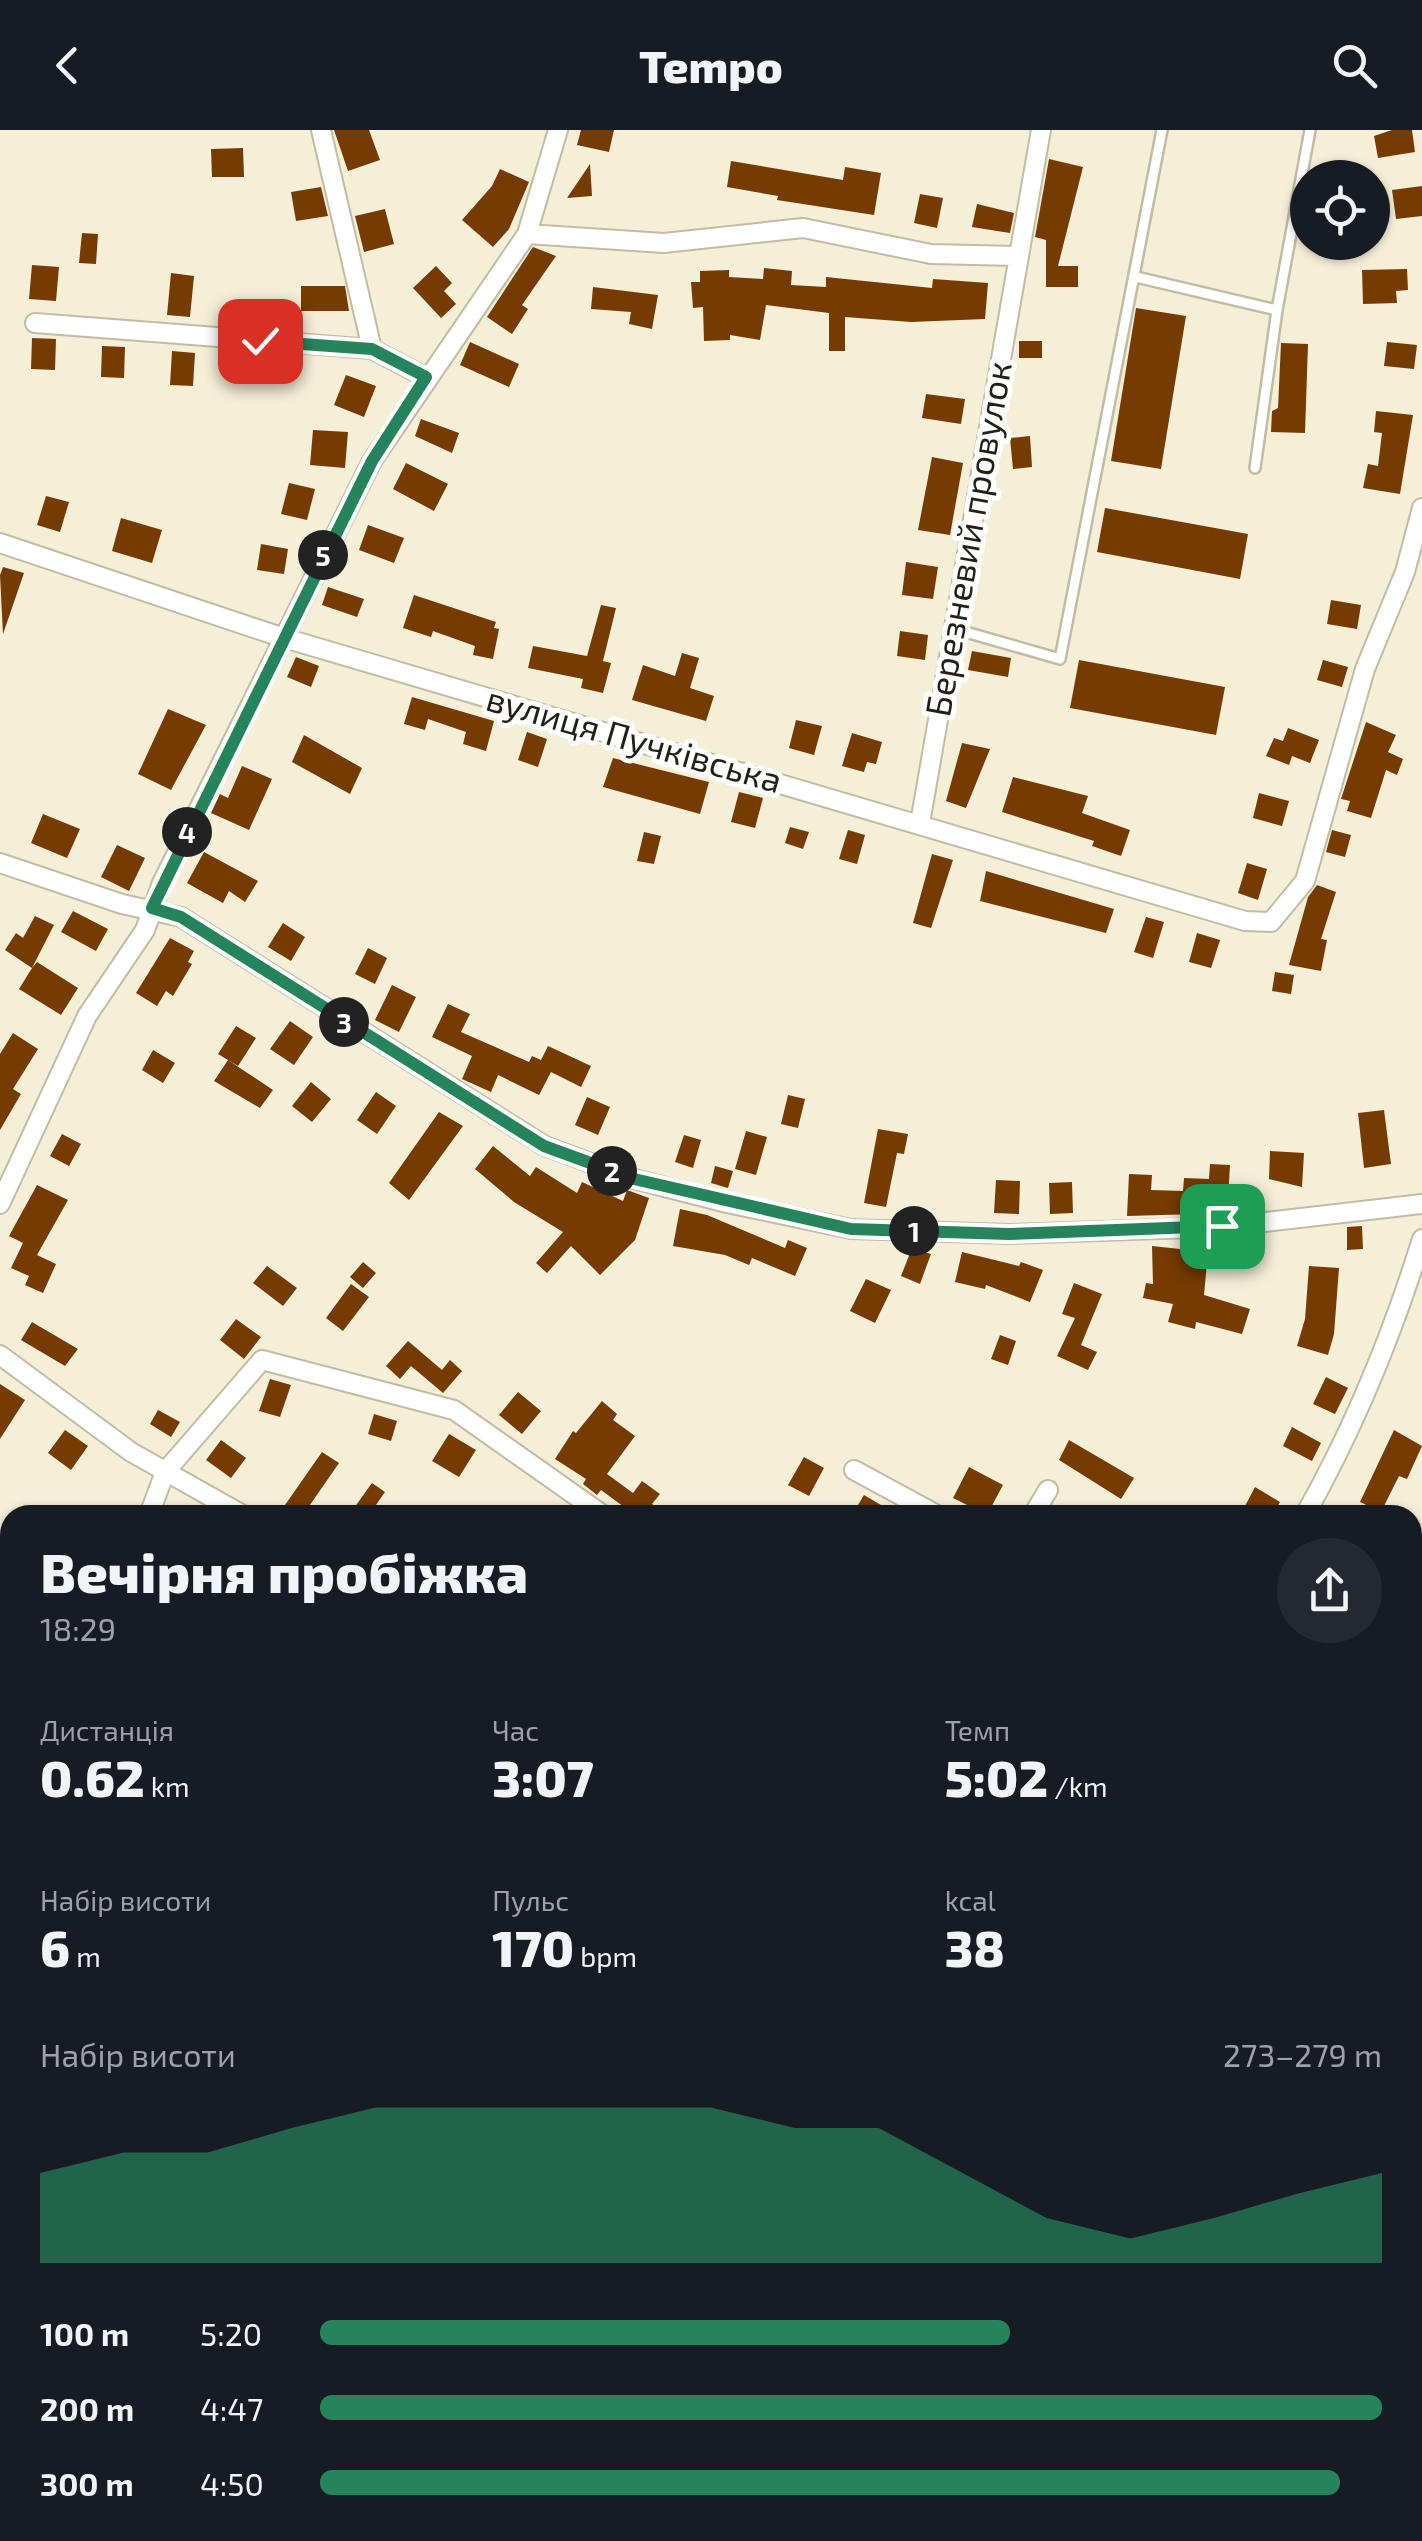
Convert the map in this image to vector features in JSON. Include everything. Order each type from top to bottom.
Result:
[{"type":"street","points":[[321,130],[372,349]]},
{"type":"street","points":[[0,1204],[80,1031],[144,930],[282,637],[372,461],[527,234],[558,130]]},
{"type":"street","name":"Березневий провулок","points":[[920,822],[1041,130]]},
{"type":"street","points":[[527,234],[664,243],[804,228],[931,254],[1016,256]]},
{"type":"street","points":[[35,323],[372,349],[426,377]]},
{"type":"street","name":"вулиця Пучківська","points":[[0,543],[282,637],[920,822],[1245,921],[1271,922],[1306,880],[1366,669],[1405,572],[1422,508]]},
{"type":"street","points":[[0,863],[122,904],[181,917],[544,1146],[634,1179],[727,1203],[851,1229],[1009,1234],[1222,1226],[1422,1204]]},
{"type":"street","points":[[1312,1505],[1348,1439],[1398,1316],[1422,1239]]},
{"type":"street","points":[[0,1355],[131,1452],[225,1505]]},
{"type":"street","points":[[152,1505],[165,1472],[262,1360],[454,1410],[589,1505]]},
{"type":"street","points":[[854,1470],[919,1505]]},
{"type":"street","points":[[1038,1505],[1048,1490]]},
{"type":"lane","points":[[955,630],[1060,659],[1162,130]]},
{"type":"lane","points":[[1255,468],[1277,310],[1310,130]]},
{"type":"lane","points":[[1136,276],[1277,310]]},
{"type":"building","points":[[334,130],[369,130],[380,160],[348,171]]},
{"type":"building","points":[[581,130],[614,130],[609,152],[577,145]]},
{"type":"building","points":[[1392,130],[1412,130],[1415,152],[1378,158],[1374,136]]},
{"type":"building","points":[[243,148],[244,177],[212,177],[211,149]]},
{"type":"building","points":[[1049,159],[1083,167],[1058,266],[1078,266],[1078,287],[1046,287],[1046,240],[1035,237]]},
{"type":"building","points":[[731,161],[843,180],[845,167],[881,173],[874,215],[777,200],[778,196],[727,187]]},
{"type":"building","points":[[590,164],[592,196],[567,198]]},
{"type":"building","points":[[500,169],[529,182],[509,229],[493,247],[462,220],[492,186]]},
{"type":"building","points":[[1422,186],[1422,216],[1396,219],[1392,190]]},
{"type":"building","points":[[321,187],[328,216],[296,221],[291,192]]},
{"type":"building","points":[[920,194],[943,198],[937,228],[914,223]]},
{"type":"building","points":[[977,204],[1014,213],[1010,233],[972,227]]},
{"type":"building","points":[[385,209],[394,244],[364,252],[355,216]]},
{"type":"building","points":[[82,233],[98,234],[96,264],[79,263]]},
{"type":"building","points":[[533,247],[556,256],[522,305],[528,309],[512,334],[487,317]]},
{"type":"building","points":[[32,265],[59,267],[56,301],[29,299]]},
{"type":"building","points":[[436,266],[452,283],[444,291],[456,304],[441,318],[413,288]]},
{"type":"building","points":[[764,268],[792,271],[791,285],[826,287],[826,277],[932,288],[933,279],[988,283],[985,319],[911,322],[845,317],[845,351],[829,351],[829,313],[766,305],[760,340],[730,335],[730,340],[704,341],[703,307],[693,308],[691,282],[700,282],[700,271],[729,270],[729,277],[763,279]]},
{"type":"building","points":[[1407,269],[1408,290],[1396,291],[1397,303],[1363,304],[1362,270]]},
{"type":"building","points":[[171,273],[194,276],[190,317],[167,315]]},
{"type":"building","points":[[301,286],[345,286],[349,311],[301,311]]},
{"type":"building","points":[[593,287],[658,295],[652,329],[629,324],[631,312],[591,309]]},
{"type":"building","points":[[1136,308],[1186,316],[1161,469],[1111,461]]},
{"type":"building","points":[[32,338],[56,339],[55,370],[31,369]]},
{"type":"building","points":[[1019,341],[1042,341],[1042,358],[1019,358]]},
{"type":"building","points":[[470,342],[519,364],[509,387],[460,365]]},
{"type":"building","points":[[1387,342],[1417,345],[1414,369],[1384,366]]},
{"type":"building","points":[[1281,343],[1308,344],[1305,433],[1271,432],[1272,411],[1278,408]]},
{"type":"building","points":[[102,346],[125,347],[124,378],[101,377]]},
{"type":"building","points":[[172,351],[195,353],[193,386],[170,385]]},
{"type":"building","points":[[346,375],[376,386],[364,417],[334,405]]},
{"type":"building","points":[[926,394],[965,399],[961,424],[922,418]]},
{"type":"building","points":[[1376,411],[1413,415],[1400,494],[1363,488],[1368,464],[1378,466],[1382,433],[1374,432]]},
{"type":"building","points":[[421,419],[459,433],[452,453],[415,436]]},
{"type":"building","points":[[313,430],[348,432],[345,468],[310,465]]},
{"type":"building","points":[[1030,436],[1032,467],[1013,469],[1010,438]]},
{"type":"building","points":[[932,457],[963,463],[950,535],[918,530]]},
{"type":"building","points":[[406,463],[448,484],[434,511],[393,489]]},
{"type":"building","points":[[289,483],[315,489],[307,520],[281,514]]},
{"type":"building","points":[[46,496],[69,502],[60,532],[37,525]]},
{"type":"building","points":[[1105,508],[1248,534],[1240,579],[1097,552]]},
{"type":"building","points":[[121,518],[162,530],[152,563],[112,551]]},
{"type":"building","points":[[368,525],[404,538],[394,563],[359,550]]},
{"type":"building","points":[[261,544],[288,549],[284,574],[257,570]]},
{"type":"building","points":[[906,562],[938,567],[933,599],[902,595]]},
{"type":"building","points":[[3,567],[24,573],[3,634],[0,575]]},
{"type":"building","points":[[328,587],[364,599],[357,617],[322,605]]},
{"type":"building","points":[[414,595],[496,622],[494,628],[499,629],[493,659],[473,655],[475,646],[433,631],[431,637],[403,628]]},
{"type":"building","points":[[1331,600],[1361,605],[1357,629],[1327,624]]},
{"type":"building","points":[[601,605],[616,608],[603,661],[611,663],[603,693],[581,688],[583,679],[528,668],[533,646],[587,656]]},
{"type":"building","points":[[900,631],[928,635],[925,660],[897,656]]},
{"type":"building","points":[[972,651],[1011,658],[1008,677],[968,670]]},
{"type":"building","points":[[682,653],[699,658],[690,688],[714,696],[706,721],[632,700],[643,665],[675,676]]},
{"type":"building","points":[[296,657],[319,666],[311,687],[287,677]]},
{"type":"building","points":[[1079,660],[1225,687],[1216,735],[1070,708]]},
{"type":"building","points":[[1323,660],[1348,667],[1342,687],[1317,680]]},
{"type":"building","points":[[412,697],[494,721],[486,751],[463,744],[466,732],[428,719],[425,730],[404,724]]},
{"type":"building","points":[[168,709],[206,725],[171,790],[138,774]]},
{"type":"building","points":[[796,720],[822,726],[814,755],[789,748]]},
{"type":"building","points":[[1366,722],[1396,735],[1388,752],[1403,759],[1397,775],[1386,770],[1371,818],[1347,811],[1350,801],[1341,799]]},
{"type":"building","points":[[1288,728],[1319,740],[1310,763],[1292,756],[1289,765],[1266,756],[1274,738],[1283,741]]},
{"type":"building","points":[[527,732],[547,739],[538,767],[518,760]]},
{"type":"building","points":[[852,733],[882,742],[876,764],[867,762],[864,772],[842,766]]},
{"type":"building","points":[[304,735],[362,768],[350,794],[292,762]]},
{"type":"building","points":[[962,743],[990,749],[966,808],[946,801]]},
{"type":"building","points":[[613,758],[709,782],[700,814],[603,787]]},
{"type":"building","points":[[242,766],[272,779],[249,830],[211,813],[220,794],[228,798]]},
{"type":"building","points":[[1013,777],[1088,796],[1082,813],[1130,830],[1121,856],[1092,846],[1094,841],[1002,812]]},
{"type":"building","points":[[739,792],[763,798],[755,828],[731,822]]},
{"type":"building","points":[[1259,793],[1289,801],[1282,826],[1253,818]]},
{"type":"building","points":[[43,814],[80,829],[67,858],[31,843]]},
{"type":"building","points":[[790,827],[809,832],[803,849],[785,843]]},
{"type":"building","points":[[848,830],[865,835],[857,864],[839,859]]},
{"type":"building","points":[[1332,830],[1351,835],[1345,857],[1326,852]]},
{"type":"building","points":[[644,832],[661,836],[654,864],[637,861]]},
{"type":"building","points":[[117,845],[145,858],[129,891],[101,877]]},
{"type":"building","points":[[204,852],[258,881],[245,902],[229,891],[223,903],[187,883]]},
{"type":"building","points":[[932,854],[953,860],[931,928],[913,923]]},
{"type":"building","points":[[1247,863],[1267,869],[1258,900],[1238,893]]},
{"type":"building","points":[[986,871],[1114,909],[1106,933],[980,901]]},
{"type":"building","points":[[1317,885],[1336,892],[1321,939],[1327,940],[1321,971],[1289,965],[1308,897]]},
{"type":"building","points":[[73,911],[108,929],[96,951],[61,932]]},
{"type":"building","points":[[35,916],[54,925],[32,968],[5,950],[16,933],[23,938]]},
{"type":"building","points":[[1146,917],[1164,922],[1153,958],[1134,952]]},
{"type":"building","points":[[283,923],[305,937],[291,961],[268,947]]},
{"type":"building","points":[[1197,933],[1220,940],[1211,968],[1189,962]]},
{"type":"building","points":[[170,938],[194,951],[188,962],[192,964],[173,996],[166,991],[157,1006],[136,993]]},
{"type":"building","points":[[368,948],[387,958],[375,984],[355,974]]},
{"type":"building","points":[[37,962],[78,988],[61,1015],[19,989]]},
{"type":"building","points":[[1275,972],[1294,975],[1291,994],[1272,991]]},
{"type":"building","points":[[392,985],[416,997],[399,1032],[375,1020]]},
{"type":"building","points":[[448,1004],[470,1014],[461,1032],[529,1062],[532,1056],[541,1060],[548,1046],[591,1066],[581,1087],[551,1072],[539,1095],[498,1075],[491,1092],[462,1079],[472,1056],[432,1037]]},
{"type":"building","points":[[290,1021],[313,1037],[294,1065],[270,1049]]},
{"type":"building","points":[[236,1026],[256,1038],[238,1066],[218,1054]]},
{"type":"building","points":[[13,1033],[38,1049],[13,1089],[21,1094],[0,1130],[0,1054]]},
{"type":"building","points":[[153,1050],[175,1063],[163,1083],[142,1070]]},
{"type":"building","points":[[228,1060],[273,1090],[260,1108],[214,1081]]},
{"type":"building","points":[[311,1082],[331,1099],[312,1122],[292,1106]]},
{"type":"building","points":[[376,1092],[396,1106],[377,1134],[357,1120]]},
{"type":"building","points":[[788,1095],[805,1099],[798,1128],[781,1124]]},
{"type":"building","points":[[587,1097],[610,1107],[598,1135],[575,1125]]},
{"type":"building","points":[[1384,1110],[1391,1164],[1364,1168],[1358,1113]]},
{"type":"building","points":[[439,1112],[463,1126],[409,1200],[389,1183]]},
{"type":"building","points":[[878,1129],[908,1134],[904,1154],[897,1153],[886,1207],[864,1203]]},
{"type":"building","points":[[746,1131],[767,1137],[756,1175],[735,1169]]},
{"type":"building","points":[[62,1134],[81,1144],[69,1166],[50,1156]]},
{"type":"building","points":[[684,1135],[701,1140],[693,1168],[675,1162]]},
{"type":"building","points":[[493,1146],[530,1176],[536,1167],[577,1193],[582,1182],[623,1201],[627,1190],[649,1198],[635,1240],[600,1275],[571,1246],[547,1273],[536,1263],[563,1232],[514,1202],[475,1169]]},
{"type":"building","points":[[1270,1151],[1304,1153],[1302,1187],[1269,1179]]},
{"type":"building","points":[[1210,1164],[1230,1165],[1228,1199],[1199,1198],[1198,1214],[1127,1216],[1129,1174],[1152,1175],[1151,1190],[1183,1191],[1184,1178],[1209,1179]]},
{"type":"building","points":[[715,1166],[733,1171],[728,1188],[711,1183]]},
{"type":"building","points":[[996,1180],[1020,1181],[1019,1214],[994,1213]]},
{"type":"building","points":[[1072,1182],[1073,1213],[1050,1214],[1049,1183]]},
{"type":"building","points":[[37,1185],[68,1200],[37,1255],[56,1264],[43,1293],[25,1285],[29,1276],[11,1268],[23,1243],[9,1236]]},
{"type":"building","points":[[680,1209],[707,1215],[785,1248],[788,1240],[807,1248],[795,1276],[752,1258],[749,1265],[725,1255],[673,1246]]},
{"type":"building","points":[[1362,1226],[1363,1249],[1347,1250],[1347,1227]]},
{"type":"building","points":[[1152,1246],[1208,1252],[1204,1295],[1250,1309],[1242,1334],[1196,1322],[1195,1329],[1168,1322],[1173,1304],[1143,1298],[1146,1283],[1153,1284]]},
{"type":"building","points":[[912,1248],[931,1254],[920,1284],[901,1276]]},
{"type":"building","points":[[962,1252],[1019,1266],[1021,1262],[1043,1270],[1030,1302],[986,1285],[985,1289],[955,1282]]},
{"type":"building","points":[[363,1262],[376,1273],[363,1288],[350,1277]]},
{"type":"building","points":[[267,1266],[297,1288],[283,1306],[253,1283]]},
{"type":"building","points":[[1309,1266],[1339,1268],[1334,1334],[1328,1355],[1297,1346],[1305,1319]]},
{"type":"building","points":[[866,1279],[891,1290],[875,1323],[850,1311]]},
{"type":"building","points":[[1074,1283],[1102,1294],[1081,1345],[1097,1352],[1088,1370],[1057,1356],[1075,1318],[1062,1314]]},
{"type":"building","points":[[351,1284],[369,1297],[343,1331],[326,1318]]},
{"type":"building","points":[[236,1319],[261,1337],[244,1359],[220,1340]]},
{"type":"building","points":[[32,1322],[78,1349],[65,1366],[21,1340]]},
{"type":"building","points":[[1000,1335],[1016,1341],[1008,1365],[991,1359]]},
{"type":"building","points":[[408,1341],[442,1370],[450,1360],[462,1371],[443,1393],[411,1366],[400,1379],[386,1366]]},
{"type":"building","points":[[1326,1377],[1348,1388],[1335,1414],[1313,1404]]},
{"type":"building","points":[[270,1379],[291,1385],[280,1417],[259,1411]]},
{"type":"building","points":[[0,1384],[25,1400],[0,1439]]},
{"type":"building","points":[[518,1392],[541,1411],[522,1434],[499,1415]]},
{"type":"building","points":[[602,1401],[617,1414],[613,1420],[635,1436],[607,1474],[633,1493],[642,1481],[660,1494],[654,1505],[621,1505],[601,1490],[597,1495],[583,1484],[586,1479],[555,1459],[573,1431],[576,1433]]},
{"type":"building","points":[[158,1410],[180,1422],[171,1437],[150,1424]]},
{"type":"building","points":[[374,1414],[397,1421],[391,1441],[368,1434]]},
{"type":"building","points":[[1292,1427],[1321,1443],[1312,1461],[1283,1446]]},
{"type":"building","points":[[65,1430],[88,1446],[71,1470],[48,1453]]},
{"type":"building","points":[[1394,1430],[1422,1446],[1407,1479],[1399,1476],[1384,1505],[1360,1502]]},
{"type":"building","points":[[449,1434],[476,1450],[459,1477],[432,1461]]},
{"type":"building","points":[[221,1440],[246,1458],[231,1478],[206,1460]]},
{"type":"building","points":[[1069,1440],[1134,1478],[1121,1499],[1059,1460]]},
{"type":"building","points":[[322,1452],[339,1463],[310,1505],[285,1505]]},
{"type":"building","points":[[804,1457],[824,1468],[809,1496],[788,1485]]},
{"type":"building","points":[[969,1467],[1003,1485],[992,1505],[967,1505],[953,1498]]},
{"type":"building","points":[[372,1483],[385,1492],[376,1505],[356,1505]]},
{"type":"building","points":[[1255,1487],[1280,1502],[1278,1505],[1246,1505]]},
{"type":"building","points":[[864,1495],[881,1505],[858,1505]]},
{"type":"route","points":[[260,341],[372,349],[426,377],[372,461],[282,637],[152,908],[181,917],[422,1073],[544,1146],[634,1179],[851,1229],[1009,1234],[1222,1226]]}]
